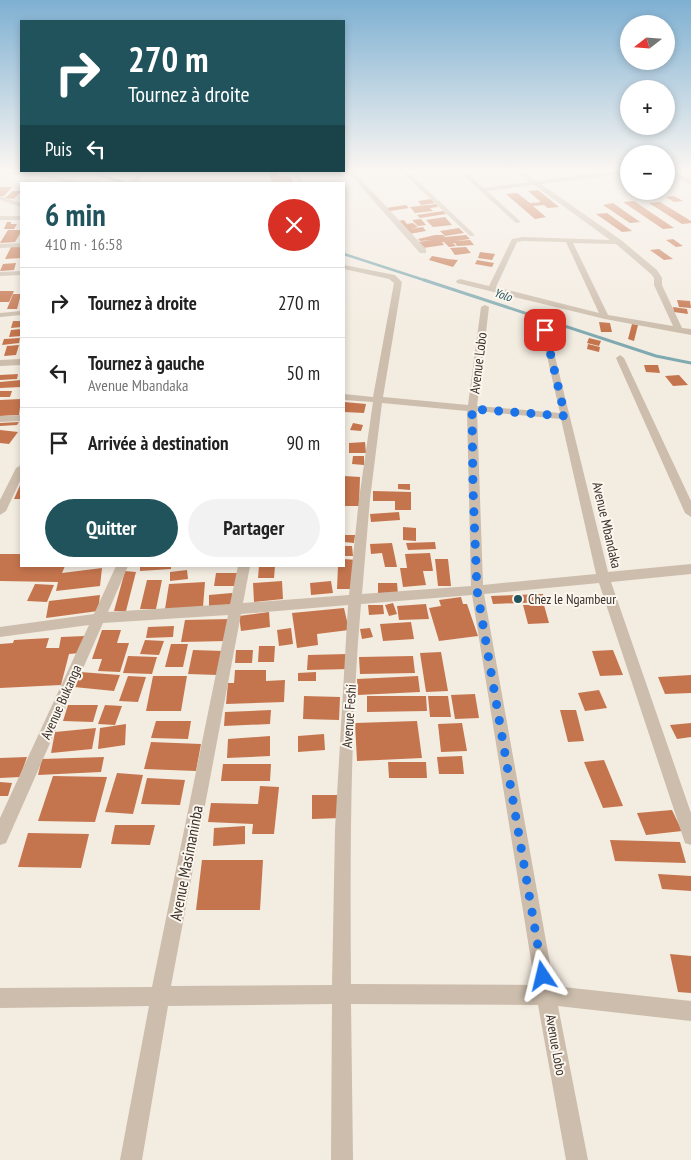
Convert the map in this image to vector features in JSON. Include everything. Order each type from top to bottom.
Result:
[{"type":"street","points":[[399,225],[422,251]]},
{"type":"street","points":[[462,225],[472,235]]},
{"type":"street","points":[[595,225],[654,272],[679,330]]},
{"type":"street","points":[[491,289],[514,240],[618,242]]},
{"type":"street","points":[[569,242],[605,317]]},
{"type":"street","points":[[0,246],[20,245]]},
{"type":"street","name":"Avenue Feshi","points":[[342,1160],[340,994],[346,753],[356,600],[377,400],[398,282],[392,277],[345,267]]},
{"type":"street","points":[[0,274],[20,273]]},
{"type":"street","points":[[460,280],[605,317],[691,332]]},
{"type":"street","name":"Avenue Lobo","points":[[485,307],[472,409],[477,590],[546,995],[577,1160]]},
{"type":"street","points":[[0,315],[20,313]]},
{"type":"street","name":"Avenue Mbandaka","points":[[545,330],[603,576],[691,837]]},
{"type":"street","points":[[620,358],[691,512]]},
{"type":"street","points":[[0,364],[20,362]]},
{"type":"street","points":[[345,397],[565,416]]},
{"type":"street","points":[[0,419],[20,418]]},
{"type":"street","points":[[0,511],[4,499],[20,470]]},
{"type":"street","name":"Avenue Bukanga","points":[[0,837],[122,567]]},
{"type":"street","name":"Avenue Masimaninba","points":[[131,1160],[160,996],[244,567]]},
{"type":"street","points":[[0,632],[99,618],[477,590],[603,576],[691,569]]},
{"type":"street","points":[[0,998],[340,994],[546,995],[691,1012]]},
{"type":"building","points":[[6,225],[16,225],[14,229],[4,229]]},
{"type":"building","points":[[401,225],[416,225],[418,227],[410,229],[423,227],[426,231],[409,234]]},
{"type":"building","points":[[431,225],[451,225],[433,227]]},
{"type":"building","points":[[612,225],[624,225],[632,231],[622,232]]},
{"type":"building","points":[[657,225],[670,225],[674,228],[663,229]]},
{"type":"building","points":[[459,228],[464,233],[445,236],[440,231]]},
{"type":"building","points":[[8,230],[20,230],[15,242],[0,243]]},
{"type":"building","points":[[443,235],[445,237],[466,235],[470,239],[455,241],[470,240],[474,245],[457,246],[453,243],[456,246],[449,247],[442,242],[444,245],[423,248],[418,242],[432,240],[420,241],[418,239]]},
{"type":"building","points":[[673,239],[683,246],[676,247],[666,240]]},
{"type":"building","points":[[11,247],[20,247],[20,258],[5,259]]},
{"type":"building","points":[[466,247],[471,253],[455,255],[450,248]]},
{"type":"building","points":[[659,249],[673,259],[664,260],[650,250]]},
{"type":"building","points":[[480,252],[495,254],[492,260],[478,258]]},
{"type":"building","points":[[432,256],[458,260],[453,267],[429,260]]},
{"type":"building","points":[[477,260],[494,263],[492,267],[475,264]]},
{"type":"building","points":[[16,263],[14,270],[0,271],[3,264]]},
{"type":"building","points":[[0,291],[14,291],[9,302],[0,302]]},
{"type":"building","points":[[13,294],[20,294],[17,309],[7,309]]},
{"type":"building","points":[[677,300],[690,301],[691,308],[679,307]]},
{"type":"building","points":[[673,307],[687,309],[688,314],[674,312]]},
{"type":"building","points":[[13,321],[20,321],[20,327],[11,328]]},
{"type":"building","points":[[599,322],[610,323],[612,332],[601,332]]},
{"type":"building","points":[[632,324],[638,325],[634,341],[628,339]]},
{"type":"building","points":[[20,329],[20,336],[9,337],[11,330]]},
{"type":"building","points":[[20,338],[19,343],[2,345],[4,339]]},
{"type":"building","points":[[589,338],[601,341],[599,346],[587,343]]},
{"type":"building","points":[[588,344],[600,347],[599,352],[587,349]]},
{"type":"building","points":[[19,345],[16,355],[4,356],[7,346]]},
{"type":"building","points":[[644,365],[658,365],[660,373],[646,372]]},
{"type":"building","points":[[18,374],[17,379],[0,380],[0,375]]},
{"type":"building","points":[[679,375],[688,385],[673,386],[665,376]]},
{"type":"building","points":[[20,380],[20,387],[0,388],[0,382]]},
{"type":"building","points":[[0,391],[12,391],[10,397],[0,397]]},
{"type":"building","points":[[20,399],[19,415],[0,416],[0,400]]},
{"type":"building","points":[[345,402],[366,404],[364,413],[345,412]]},
{"type":"building","points":[[19,422],[17,425],[0,426],[0,423]]},
{"type":"building","points":[[353,423],[363,425],[361,431],[350,430]]},
{"type":"building","points":[[0,430],[18,432],[9,444],[0,443]]},
{"type":"building","points":[[365,442],[366,453],[349,453],[349,443]]},
{"type":"building","points":[[353,456],[364,456],[364,465],[352,464]]},
{"type":"building","points":[[345,476],[360,477],[359,506],[345,506]]},
{"type":"building","points":[[398,484],[410,484],[410,490],[398,489]]},
{"type":"building","points":[[20,485],[20,499],[14,499]]},
{"type":"building","points":[[373,491],[411,492],[411,510],[395,510],[395,501],[373,501]]},
{"type":"building","points":[[399,512],[400,520],[371,522],[370,514]]},
{"type":"building","points":[[403,527],[416,528],[416,541],[403,540]]},
{"type":"building","points":[[345,535],[355,535],[354,543],[345,542]]},
{"type":"building","points":[[435,542],[436,549],[408,550],[406,543]]},
{"type":"building","points":[[392,543],[397,567],[385,567],[382,553],[371,554],[370,544]]},
{"type":"building","points":[[345,546],[352,546],[353,556],[345,556]]},
{"type":"building","points":[[430,553],[433,571],[423,571],[426,585],[403,587],[400,568],[407,568],[405,554]]},
{"type":"building","points":[[0,554],[20,554],[20,567],[65,567],[62,573],[102,568],[100,586],[56,591],[58,582],[0,581]]},
{"type":"building","points":[[345,559],[357,560],[356,589],[337,589],[338,567],[345,567]]},
{"type":"building","points":[[435,559],[448,559],[451,586],[438,586]]},
{"type":"building","points":[[140,567],[171,567],[171,569],[140,571]]},
{"type":"building","points":[[259,567],[275,567],[274,578],[258,578]]},
{"type":"building","points":[[187,570],[188,579],[170,581],[170,572]]},
{"type":"building","points":[[125,571],[136,572],[126,611],[114,611]]},
{"type":"building","points":[[216,573],[238,573],[236,586],[214,586]]},
{"type":"building","points":[[147,580],[162,580],[156,609],[140,609]]},
{"type":"building","points":[[282,581],[283,599],[254,602],[253,583]]},
{"type":"building","points":[[331,581],[333,593],[311,595],[310,583]]},
{"type":"building","points":[[205,582],[203,607],[165,609],[169,584]]},
{"type":"building","points":[[378,583],[397,583],[398,594],[378,594]]},
{"type":"building","points":[[35,584],[54,585],[47,602],[27,601]]},
{"type":"building","points":[[232,593],[232,605],[209,608],[209,595]]},
{"type":"building","name":"Chez le Ngambeur","points":[[543,594],[545,602],[493,604],[491,596]]},
{"type":"building","points":[[100,595],[98,611],[46,618],[49,601]]},
{"type":"building","points":[[461,597],[463,604],[467,604],[478,636],[439,641],[429,608],[441,606],[439,600]]},
{"type":"building","points":[[393,603],[397,614],[389,616],[385,605]]},
{"type":"building","points":[[426,604],[429,619],[399,620],[397,606]]},
{"type":"building","points":[[368,605],[383,605],[384,614],[369,615]]},
{"type":"building","points":[[523,605],[544,605],[549,623],[528,624]]},
{"type":"building","points":[[344,608],[349,630],[317,634],[318,645],[297,648],[292,613]]},
{"type":"building","points":[[269,612],[270,627],[241,631],[239,616]]},
{"type":"building","points":[[230,619],[227,641],[181,642],[185,620]]},
{"type":"building","points":[[411,622],[414,639],[383,641],[380,624]]},
{"type":"building","points":[[174,626],[173,637],[146,638],[148,627]]},
{"type":"building","points":[[291,628],[293,644],[279,646],[277,630]]},
{"type":"building","points":[[370,628],[373,637],[362,639],[360,629]]},
{"type":"building","points":[[102,630],[121,630],[117,643],[129,643],[120,672],[98,671],[102,659],[92,659]]},
{"type":"building","points":[[85,636],[80,653],[69,654],[61,685],[0,688],[0,644],[13,643],[14,640],[49,638],[46,648],[59,648],[61,637]]},
{"type":"building","points":[[145,640],[164,641],[159,655],[140,654]]},
{"type":"building","points":[[171,644],[188,644],[183,667],[165,667]]},
{"type":"building","points":[[259,646],[275,646],[274,662],[258,662]]},
{"type":"building","points":[[193,650],[223,651],[218,675],[188,674]]},
{"type":"building","points":[[236,650],[253,650],[252,663],[235,663]]},
{"type":"building","points":[[613,650],[623,675],[600,676],[592,651]]},
{"type":"building","points":[[441,652],[448,691],[426,692],[420,653]]},
{"type":"building","points":[[348,654],[349,669],[307,670],[308,655]]},
{"type":"building","points":[[128,656],[157,657],[152,674],[123,673]]},
{"type":"building","points":[[413,656],[415,673],[360,674],[359,657]]},
{"type":"building","points":[[235,670],[266,670],[266,681],[285,680],[284,702],[226,704],[228,683],[234,683]]},
{"type":"building","points":[[80,672],[120,675],[114,691],[74,687]]},
{"type":"building","points":[[316,672],[316,681],[298,681],[298,673]]},
{"type":"building","points":[[691,675],[691,693],[665,694],[658,677]]},
{"type":"building","points":[[128,676],[146,677],[138,702],[119,701]]},
{"type":"building","points":[[153,676],[187,676],[181,711],[146,711]]},
{"type":"building","points":[[418,676],[420,692],[358,695],[357,679]]},
{"type":"building","points":[[599,690],[607,708],[585,711],[578,693]]},
{"type":"building","points":[[475,694],[479,718],[455,719],[451,695]]},
{"type":"building","points":[[304,696],[340,697],[339,720],[303,719]]},
{"type":"building","points":[[367,696],[426,696],[427,711],[367,712]]},
{"type":"building","points":[[428,696],[448,696],[451,717],[430,717]]},
{"type":"building","points":[[68,705],[98,705],[93,722],[63,721]]},
{"type":"building","points":[[105,705],[122,706],[115,725],[98,724]]},
{"type":"building","points":[[271,710],[270,724],[224,726],[225,712]]},
{"type":"building","points":[[560,710],[576,710],[584,741],[568,742]]},
{"type":"building","points":[[156,721],[191,721],[188,739],[151,738]]},
{"type":"building","points":[[417,721],[422,758],[357,761],[355,723]]},
{"type":"building","points":[[462,723],[467,751],[441,752],[438,724]]},
{"type":"building","points":[[691,723],[691,737],[677,739],[670,725]]},
{"type":"building","points":[[126,724],[125,745],[98,749],[100,728]]},
{"type":"building","points":[[96,728],[92,749],[51,753],[55,732]]},
{"type":"building","points":[[324,734],[325,750],[298,752],[298,736]]},
{"type":"building","points":[[270,736],[270,756],[227,758],[228,739]]},
{"type":"building","points":[[151,742],[201,744],[196,771],[144,769]]},
{"type":"building","points":[[462,756],[464,774],[439,774],[437,757]]},
{"type":"building","points":[[27,757],[20,777],[0,778],[0,758]]},
{"type":"building","points":[[104,757],[101,772],[38,775],[42,759]]},
{"type":"building","points":[[604,760],[623,806],[603,808],[584,762]]},
{"type":"building","points":[[388,762],[426,762],[427,778],[389,778]]},
{"type":"building","points":[[223,764],[271,764],[270,781],[221,781]]},
{"type":"building","points":[[117,773],[143,775],[133,814],[105,812]]},
{"type":"building","points":[[53,776],[107,777],[95,822],[38,821]]},
{"type":"building","points":[[147,778],[185,780],[180,805],[141,804]]},
{"type":"building","points":[[0,782],[12,783],[8,796],[0,796]]},
{"type":"building","points":[[260,786],[279,787],[274,834],[252,834],[253,824],[208,822],[211,803],[258,804]]},
{"type":"building","points":[[312,795],[340,795],[341,818],[312,819]]},
{"type":"building","points":[[672,810],[682,831],[646,835],[637,813]]},
{"type":"building","points":[[115,825],[155,825],[150,845],[111,844]]},
{"type":"building","points":[[245,826],[245,844],[213,846],[214,828]]},
{"type":"building","points":[[28,833],[89,834],[81,868],[18,867]]},
{"type":"building","points":[[610,840],[680,842],[686,863],[615,861]]},
{"type":"building","points":[[202,860],[263,860],[260,910],[196,910]]},
{"type":"building","points":[[658,874],[691,876],[691,891],[662,889]]},
{"type":"building","points":[[670,954],[691,956],[691,993],[678,992]]},
{"type":"waterway","name":"Yolo","points":[[345,254],[427,281]]},
{"type":"waterway","name":"Yolo","points":[[424,280],[656,356],[691,363]]},
{"type":"place","name":"Chez le Ngambeur","points":[[518,599]]},
{"type":"route","points":[[543,976],[477,590],[472,409],[565,416],[545,330]]}]
